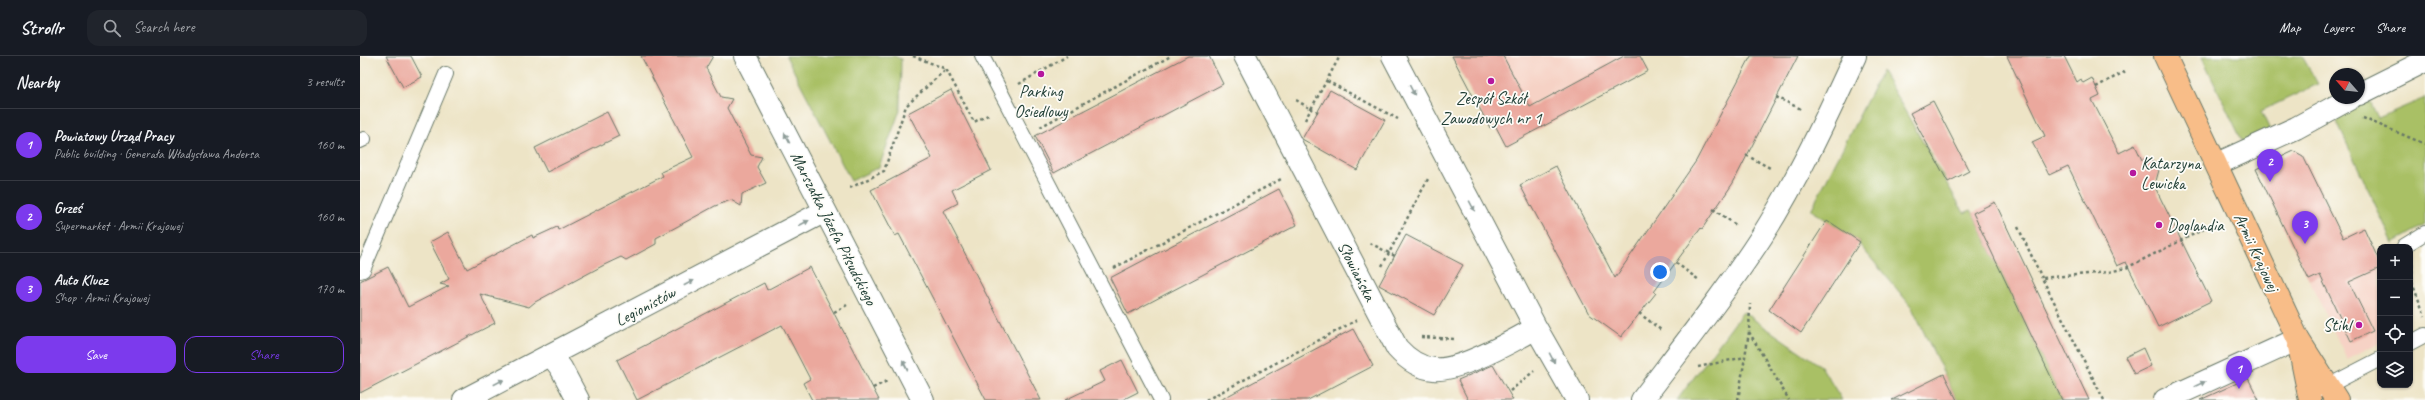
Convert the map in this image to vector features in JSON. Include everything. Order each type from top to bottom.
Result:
[{"type":"main road","name":"Armii Krajowej","points":[[2166,56],[2298,339],[2334,393]]},
{"type":"main road","name":"Armii Krajowej","points":[[2298,339],[2309,398]]},
{"type":"street","name":"Marszałka Józefa Piłsudskiego","points":[[744,56],[923,400]]},
{"type":"street","name":"Słowiańska","points":[[1245,56],[1376,309],[1397,348],[1406,359],[1434,369],[1444,369],[1503,347],[1536,328]]},
{"type":"street","points":[[1393,56],[1536,328],[1577,400]]},
{"type":"street","points":[[1642,400],[1727,288],[1762,235],[1825,121],[1856,56]]},
{"type":"street","points":[[2365,91],[2425,62]]},
{"type":"street","points":[[2217,164],[2296,128],[2339,104]]},
{"type":"street","name":"Legionistów","points":[[464,400],[825,211]]},
{"type":"street","points":[[2165,400],[2298,339]]},
{"type":"street","points":[[551,355],[561,368],[578,400]]},
{"type":"lane","points":[[982,56],[1161,400]]},
{"type":"lane","points":[[360,271],[363,270],[446,74]]},
{"type":"lane","points":[[2413,341],[2425,335]]},
{"type":"lane","points":[[2309,398],[2334,393],[2377,361]]},
{"type":"path","points":[[913,56],[946,70],[974,122],[1067,56]]},
{"type":"path","points":[[1023,136],[1172,56]]},
{"type":"path","points":[[1311,108],[1340,56]]},
{"type":"path","points":[[850,188],[884,171],[906,106],[946,70]]},
{"type":"path","points":[[2096,87],[2126,71]]},
{"type":"path","points":[[1326,81],[1404,122]]},
{"type":"path","points":[[1776,97],[1800,110]]},
{"type":"path","points":[[1293,99],[1318,112]]},
{"type":"path","points":[[2347,104],[2425,144]]},
{"type":"path","points":[[1746,155],[1770,168]]},
{"type":"path","points":[[1098,277],[1303,168]]},
{"type":"path","points":[[1389,253],[1432,173]]},
{"type":"path","points":[[1713,209],[1736,225]]},
{"type":"path","points":[[2018,227],[2042,278],[2104,400]]},
{"type":"path","points":[[2042,278],[2109,272],[2126,268],[2204,229]]},
{"type":"path","points":[[1364,239],[1395,256]]},
{"type":"path","points":[[2414,240],[2412,283],[2425,316]]},
{"type":"path","points":[[1676,263],[1699,280]]},
{"type":"path","points":[[834,312],[854,302]]},
{"type":"path","points":[[1738,400],[1749,332],[1750,304]]},
{"type":"path","points":[[1206,400],[1376,309]]},
{"type":"path","points":[[1639,313],[1662,330]]},
{"type":"path","points":[[1749,332],[1789,400]]},
{"type":"path","points":[[1695,368],[1745,357]]},
{"type":"path","points":[[1510,391],[1535,370]]},
{"type":"path","points":[[873,388],[894,378]]},
{"type":"shaded area","points":[[1452,56],[1624,56],[1490,128]]},
{"type":"shaded area","points":[[2349,261],[2377,267],[2377,344],[2347,359],[2309,280]]},
{"type":"green space","points":[[786,56],[894,56],[901,59],[900,110],[879,167],[851,181]]},
{"type":"green space","points":[[2302,56],[2318,84],[2261,111],[2270,130],[2244,145],[2202,57]]},
{"type":"green space","points":[[1882,71],[1964,213],[1971,210],[1973,213],[2062,400],[1957,400],[1911,306],[1859,244],[1860,242],[1811,210]]},
{"type":"green space","points":[[2425,98],[2425,225],[2393,243],[2335,118],[2360,104],[2365,104],[2365,101],[2369,99],[2378,118]]},
{"type":"green space","points":[[1743,312],[1821,366],[1842,400],[1677,400]]},
{"type":"building","points":[[386,56],[411,56],[422,77],[403,87]]},
{"type":"building","points":[[641,56],[713,56],[706,68],[721,97],[732,99],[727,108],[751,155],[762,157],[757,167],[766,183],[742,194],[741,206],[731,200],[715,206],[656,238],[656,244],[626,260],[621,257],[604,265],[535,302],[529,307],[480,294],[495,323],[360,393],[360,281],[388,267],[408,307],[449,286],[440,284],[449,279],[430,242],[448,232],[467,269],[532,235],[533,238],[557,227],[558,230],[663,176],[661,172],[693,157]]},
{"type":"building","points":[[1188,56],[1209,56],[1223,84],[1054,173],[1035,136]]},
{"type":"building","points":[[1452,56],[1503,56],[1530,107],[1624,56],[1640,56],[1648,71],[1506,146],[1495,125],[1490,128]]},
{"type":"building","points":[[1751,56],[1798,56],[1733,183],[1702,229],[1701,228],[1654,292],[1656,293],[1621,337],[1589,314],[1520,185],[1556,166],[1615,278],[1696,161]]},
{"type":"building","points":[[2007,56],[2064,56],[2077,82],[2081,79],[2083,83],[2092,78],[2100,96],[2092,100],[2119,153],[2135,145],[2142,160],[2145,159],[2156,163],[2159,170],[2156,181],[2153,183],[2211,301],[2158,327],[2126,262],[2117,266],[2068,166],[2049,175],[2032,142],[2045,136]]},
{"type":"building","points":[[951,90],[991,170],[952,190],[958,203],[943,211],[1041,400],[986,400],[899,234],[895,236],[871,190],[932,158],[908,113]]},
{"type":"building","points":[[1330,90],[1385,120],[1357,170],[1302,139]]},
{"type":"building","points":[[1933,101],[1969,171],[1948,182],[1910,113]]},
{"type":"building","points":[[607,112],[619,136],[547,172],[535,148]]},
{"type":"building","points":[[2294,151],[2303,156],[2343,238],[2364,228],[2377,256],[2377,269],[2349,282],[2373,331],[2351,341],[2320,275],[2309,280],[2256,169]]},
{"type":"building","points":[[1279,189],[1297,225],[1128,314],[1110,278]]},
{"type":"building","points":[[1995,202],[2089,400],[2062,400],[1973,213]]},
{"type":"building","points":[[1827,220],[1860,242],[1801,333],[1769,310]]},
{"type":"building","points":[[1406,235],[1463,265],[1434,315],[1379,285]]},
{"type":"building","points":[[810,267],[879,400],[812,400],[803,383],[810,379],[782,325],[637,400],[617,360],[764,283],[767,290]]},
{"type":"building","points":[[1353,329],[1373,366],[1308,400],[1220,400]]},
{"type":"building","points":[[2143,348],[2151,366],[2134,374],[2125,357]]},
{"type":"building","points":[[1122,360],[1138,392],[1122,400],[1065,400],[1105,381],[1100,371]]},
{"type":"building","points":[[1493,365],[1513,400],[1468,400],[1458,380]]},
{"type":"building","points":[[1944,374],[1957,400],[1892,400]]},
{"type":"building","points":[[2248,378],[2259,400],[2200,400]]},
{"type":"place","name":"Parking Osiedlowy","points":[[1041,74]]},
{"type":"place","name":"Zespół Szkół Zawodowych nr 1","points":[[1491,81]]},
{"type":"place","name":"Katarzyna Lewicka","points":[[2133,173]]},
{"type":"place","name":"Grześ","points":[[2270,182]]},
{"type":"place","name":"Doglandia","points":[[2159,225]]},
{"type":"place","name":"Auto Klucz","points":[[2305,244]]},
{"type":"place","name":"Stihl","points":[[2359,325]]},
{"type":"place","name":"Powiatowy Urząd Pracy","points":[[2239,389]]}]
